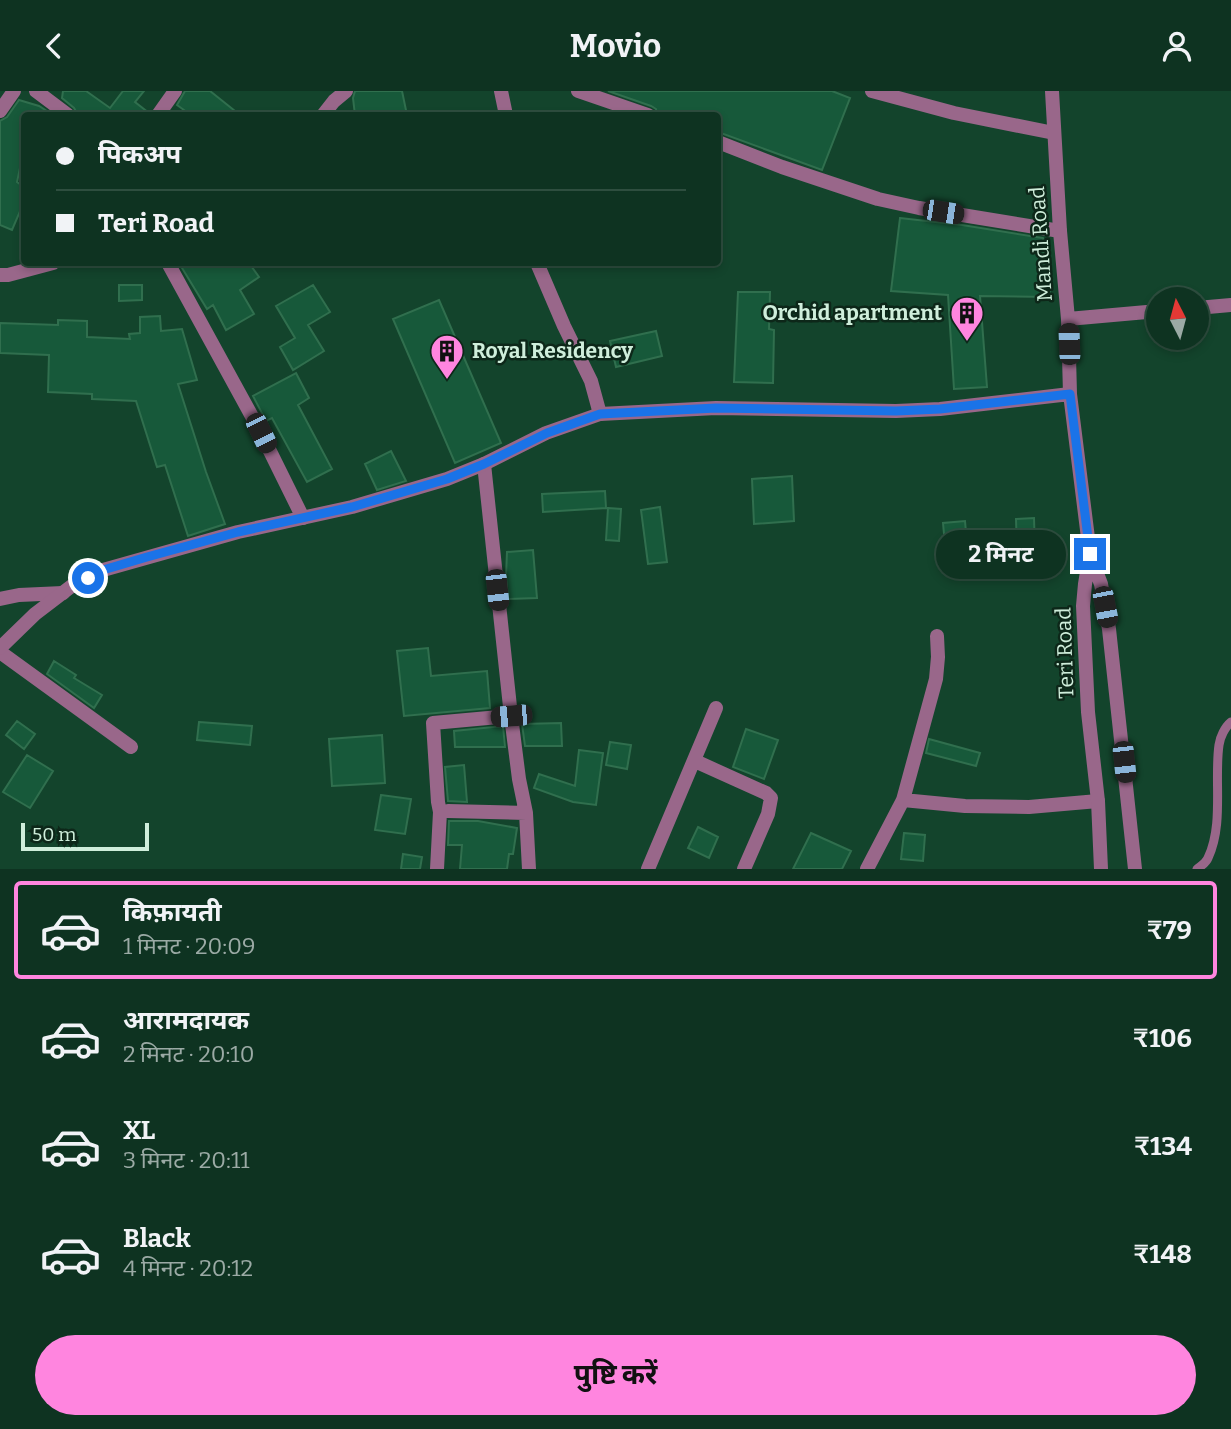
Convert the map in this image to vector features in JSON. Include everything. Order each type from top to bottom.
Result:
[{"type":"street","points":[[0,111],[14,91]]},
{"type":"street","points":[[36,91],[64,112]]},
{"type":"street","points":[[160,112],[175,91]]},
{"type":"street","points":[[325,112],[346,91]]},
{"type":"street","points":[[501,91],[505,112]]},
{"type":"street","points":[[578,91],[639,112]]},
{"type":"street","points":[[872,91],[954,113],[1054,133]]},
{"type":"street","name":"Mandi Road","points":[[1052,91],[1068,319],[1070,394]]},
{"type":"street","points":[[721,143],[878,199],[1060,231]]},
{"type":"street","points":[[0,275],[42,266]]},
{"type":"street","points":[[170,266],[261,433],[303,518]]},
{"type":"street","points":[[538,266],[591,381],[600,414]]},
{"type":"street","points":[[1209,307],[1231,305]]},
{"type":"street","points":[[1068,319],[1146,312]]},
{"type":"street","points":[[131,747],[0,650],[36,614],[73,585],[103,570],[238,532],[391,497],[447,479],[547,433],[600,414],[716,408],[896,411],[940,409],[1070,394]]},
{"type":"street","name":"Teri Road","points":[[1070,394],[1090,554],[1083,606],[1088,712],[1098,801],[1101,869]]},
{"type":"street","points":[[484,464],[511,716],[526,813],[530,869]]},
{"type":"street","points":[[1090,554],[1101,585],[1109,629],[1135,869]]},
{"type":"street","points":[[0,599],[19,595],[63,593]]},
{"type":"street","points":[[867,869],[903,800],[936,680],[937,636]]},
{"type":"street","points":[[648,869],[716,708]]},
{"type":"street","points":[[437,869],[440,812],[433,723],[511,716]]},
{"type":"street","points":[[695,761],[766,793],[771,798],[768,814],[744,869]]},
{"type":"street","points":[[903,800],[965,806],[1029,807],[1098,801]]},
{"type":"street","points":[[448,811],[526,813]]},
{"type":"lane","points":[[1197,869],[1207,860],[1213,842],[1218,805],[1219,742],[1226,725],[1231,722]]},
{"type":"building","points":[[63,91],[86,91],[110,108],[123,91],[144,91],[135,102],[148,112],[76,112],[62,98]]},
{"type":"building","points":[[185,91],[210,91],[236,112],[187,112],[177,105]]},
{"type":"building","points":[[355,91],[402,91],[406,112],[355,112]]},
{"type":"building","points":[[608,91],[832,91],[850,98],[822,170],[721,133],[721,112],[656,112],[651,106]]},
{"type":"building","points":[[19,100],[48,112],[21,112],[21,163],[17,182],[21,185],[21,209],[12,230],[0,225],[0,121],[7,117]]},
{"type":"building","points":[[900,218],[1043,238],[1044,270],[1049,270],[1050,297],[980,296],[987,387],[954,389],[948,295],[891,291]]},
{"type":"building","points":[[181,266],[251,266],[259,277],[240,290],[254,314],[226,330],[213,305],[207,309]]},
{"type":"building","points":[[119,285],[142,285],[142,300],[119,301]]},
{"type":"building","points":[[313,285],[330,312],[308,325],[324,351],[293,370],[280,347],[295,338],[276,306]]},
{"type":"building","points":[[738,292],[770,292],[769,329],[774,330],[773,383],[734,382]]},
{"type":"building","name":"Royal Residency","points":[[439,300],[501,443],[455,463],[393,319]]},
{"type":"building","points":[[160,316],[161,331],[182,329],[197,380],[178,384],[225,524],[188,536],[165,465],[157,467],[136,401],[92,399],[92,394],[48,392],[49,355],[0,353],[0,323],[58,325],[58,320],[87,321],[87,337],[130,339],[129,334],[140,333],[140,317]]},
{"type":"building","points":[[656,331],[662,356],[616,367],[610,341]]},
{"type":"building","points":[[296,373],[309,398],[298,405],[332,469],[307,482],[272,418],[266,421],[253,396]]},
{"type":"building","points":[[391,451],[406,481],[377,490],[365,464]]},
{"type":"building","points":[[792,476],[794,521],[754,524],[752,479]]},
{"type":"building","points":[[605,491],[606,508],[543,512],[542,494]]},
{"type":"building","points":[[660,507],[667,562],[648,564],[641,510]]},
{"type":"building","points":[[608,508],[621,509],[619,541],[606,540]]},
{"type":"building","points":[[1034,518],[1035,552],[1038,551],[1040,571],[990,576],[988,557],[1017,553],[1016,519]]},
{"type":"building","points":[[965,521],[967,544],[945,545],[943,523]]},
{"type":"building","points":[[533,550],[537,598],[508,599],[507,552]]},
{"type":"building","points":[[428,648],[431,676],[487,671],[490,708],[404,716],[397,651]]},
{"type":"building","points":[[54,661],[76,675],[74,678],[102,695],[94,708],[47,674]]},
{"type":"building","points":[[17,721],[35,734],[24,749],[6,735]]},
{"type":"building","points":[[199,722],[252,726],[250,745],[197,740]]},
{"type":"building","points":[[561,723],[562,746],[525,746],[522,724]]},
{"type":"building","points":[[503,726],[505,747],[455,747],[454,731]]},
{"type":"building","points":[[746,729],[778,740],[764,779],[733,767]]},
{"type":"building","points":[[382,735],[385,783],[332,786],[329,739]]},
{"type":"building","points":[[929,739],[980,753],[976,766],[926,753]]},
{"type":"building","points":[[610,742],[631,745],[627,769],[606,765]]},
{"type":"building","points":[[579,750],[603,753],[596,805],[573,802],[534,788],[539,774],[575,786]]},
{"type":"building","points":[[27,755],[53,771],[30,808],[3,792]]},
{"type":"building","points":[[464,765],[467,802],[448,801],[445,767]]},
{"type":"building","points":[[381,795],[411,799],[405,834],[375,830]]},
{"type":"building","points":[[449,821],[478,821],[517,828],[513,854],[509,854],[507,869],[460,869],[462,845],[448,845]]},
{"type":"building","points":[[698,827],[718,837],[709,858],[688,848]]},
{"type":"building","points":[[811,833],[851,851],[842,869],[793,869]]},
{"type":"building","points":[[904,833],[925,835],[923,861],[901,859]]},
{"type":"building","points":[[403,854],[422,857],[420,869],[401,869]]},
{"type":"place","name":"Orchid apartment","points":[[967,343]]},
{"type":"place","name":"Royal Residency","points":[[447,381]]},
{"type":"route","points":[[88,578],[103,570],[238,532],[391,497],[447,479],[547,433],[600,414],[716,408],[896,411],[940,409],[1070,394],[1090,554]]}]
